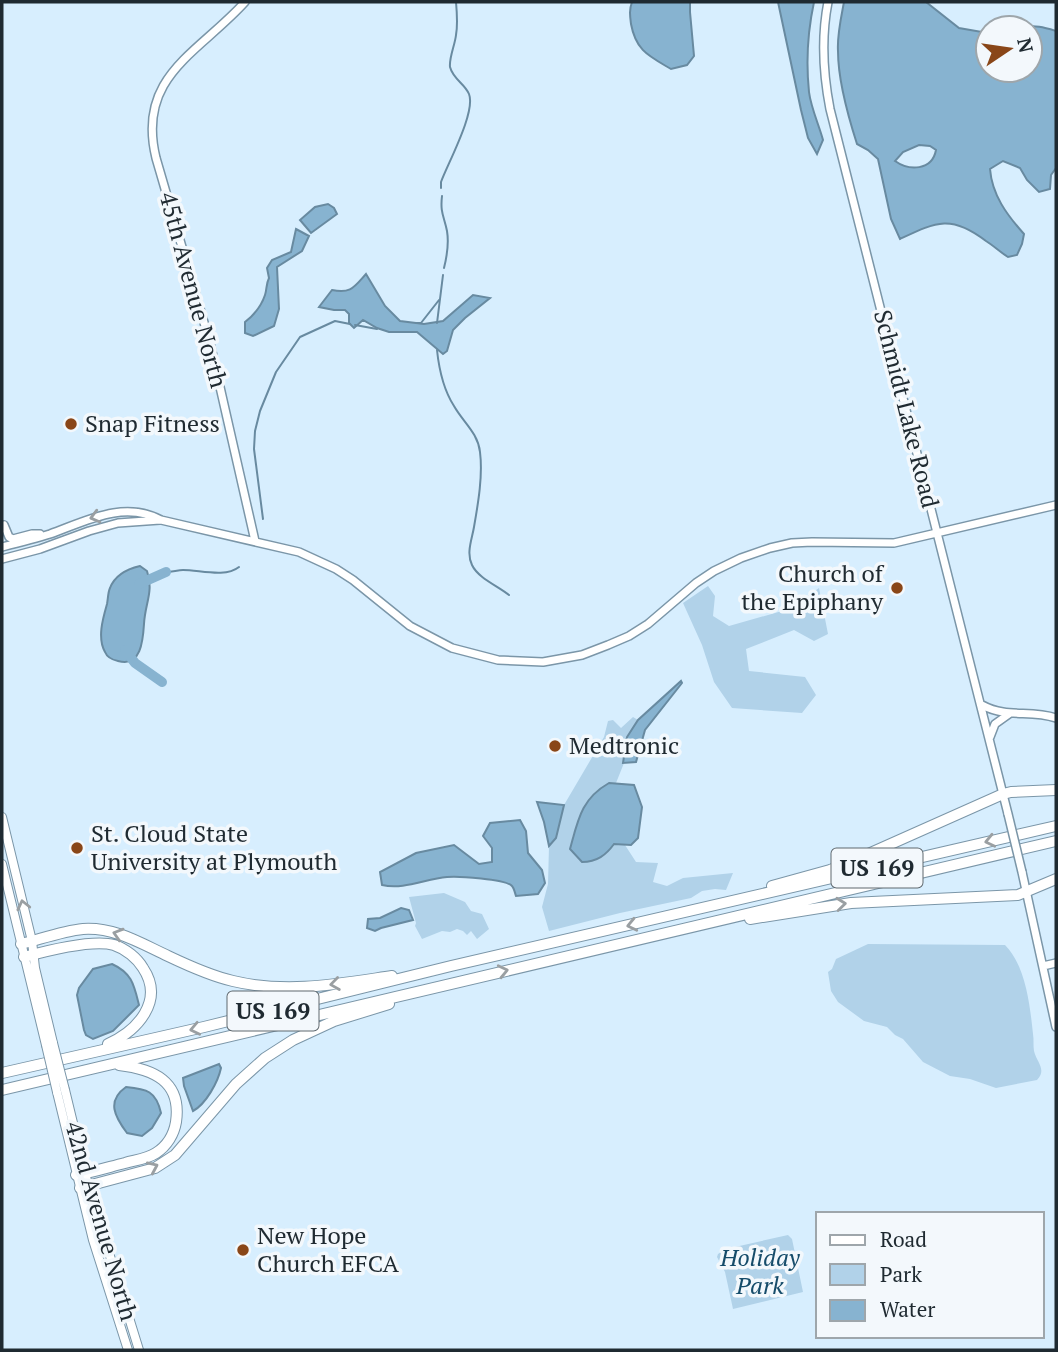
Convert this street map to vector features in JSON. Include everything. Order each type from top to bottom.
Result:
[{"type":"highway","points":[[699,910],[840,866],[1003,794],[1056,790]]},
{"type":"highway","name":"US 169","points":[[2,1073],[1056,826]]},
{"type":"highway","name":"US 169","points":[[2,1090],[1056,841]]},
{"type":"highway","points":[[701,924],[851,903],[1018,895],[1056,879]]},
{"type":"highway","points":[[26,942],[81,929],[118,932],[216,976],[250,985],[283,989],[330,985],[451,966]]},
{"type":"highway","points":[[29,956],[96,943],[118,946],[144,968],[151,999],[143,1015],[126,1034],[93,1051]]},
{"type":"highway","points":[[84,1187],[155,1168],[175,1155],[243,1077],[258,1063],[293,1040],[334,1021],[411,997],[436,986]]},
{"type":"highway","points":[[81,1174],[153,1155],[163,1148],[175,1128],[177,1105],[171,1087],[145,1069],[111,1064]]},
{"type":"main road","points":[[2,817],[26,942]]},
{"type":"main road","points":[[2,864],[26,942]]},
{"type":"main road","name":"42nd Avenue North","points":[[26,942],[84,1187],[93,1240],[128,1350]]},
{"type":"main road","name":"42nd Avenue North","points":[[84,1187],[139,1350]]},
{"type":"street","name":"45th Avenue North","points":[[245,2],[193,50],[166,80],[152,115],[153,142],[210,343],[255,541]]},
{"type":"street","name":"Schmidt Lake Road","points":[[828,2],[823,46],[826,89],[990,737],[1056,1027]]},
{"type":"street","points":[[2,546],[114,513],[149,514],[161,520],[299,552],[336,569],[410,626],[452,648],[498,660],[542,662],[582,655],[608,645],[649,624],[714,571],[770,548],[813,541],[894,543],[1056,505]]},
{"type":"street","points":[[2,559],[118,523],[161,520]]},
{"type":"street","points":[[2,546],[5,538],[4,525],[9,537],[13,539],[33,534],[49,534]]},
{"type":"street","points":[[982,705],[1009,714],[1036,713],[1056,718]]},
{"type":"street","points":[[990,737],[995,724],[1009,714]]},
{"type":"street","points":[[1043,966],[1056,963]]},
{"type":"green space","points":[[708,586],[715,596],[713,616],[729,626],[789,609],[819,588],[828,634],[814,641],[794,630],[746,649],[749,671],[805,677],[816,695],[802,713],[732,708],[714,682],[702,645],[683,603]]},
{"type":"green space","points":[[633,717],[638,720],[627,737],[624,763],[616,783],[608,783],[584,807],[570,849],[625,845],[636,862],[658,863],[653,882],[667,886],[683,878],[733,873],[726,890],[702,891],[691,898],[549,931],[542,907],[548,884],[549,846],[556,838],[564,805],[604,737],[608,721],[613,720],[621,728]]},
{"type":"green space","points":[[444,893],[465,902],[471,911],[482,914],[489,929],[477,939],[471,931],[467,935],[457,929],[442,931],[422,939],[415,926],[409,897]]},
{"type":"green space","points":[[868,944],[1005,945],[1018,964],[1026,987],[1034,1051],[1041,1069],[1037,1080],[996,1088],[970,1079],[950,1076],[923,1062],[903,1039],[887,1027],[864,1021],[838,1002],[831,991],[828,972],[836,959]]},
{"type":"green space","name":"Holiday Park","points":[[788,1235],[792,1239],[803,1292],[733,1309],[718,1254],[726,1249]]},
{"type":"water","points":[[632,2],[690,2],[694,56],[687,65],[671,69],[640,47],[631,24]]},
{"type":"water","points":[[778,2],[814,2],[808,70],[810,98],[823,140],[817,154],[808,138]]},
{"type":"water","points":[[844,2],[926,2],[959,28],[974,31],[974,84],[1044,84],[1044,28],[1056,31],[1056,168],[1051,175],[1050,189],[1039,192],[1020,168],[1003,161],[990,169],[1001,204],[1024,234],[1017,255],[1008,257],[974,232],[953,224],[934,225],[900,239],[891,219],[878,159],[857,144],[842,86],[838,39]],"holes":[[[919,145],[930,146],[936,150],[930,162],[919,167],[895,161],[903,152]]]},
{"type":"water","points":[[328,204],[337,214],[311,233],[300,220],[315,207]]},
{"type":"water","points":[[296,229],[309,236],[302,251],[277,267],[279,309],[274,326],[253,336],[245,333],[245,322],[257,310],[265,295],[269,278],[267,268],[272,260],[291,252]]},
{"type":"water","points":[[366,274],[385,306],[400,321],[424,324],[443,321],[473,295],[490,298],[453,330],[447,351],[443,354],[417,332],[389,332],[363,320],[354,328],[349,323],[349,314],[345,310],[319,307],[332,290],[348,290]]},
{"type":"water","points":[[140,566],[147,571],[150,585],[141,645],[132,660],[118,661],[107,655],[101,641],[109,591],[118,576]]},
{"type":"water","points":[[681,681],[645,730],[636,762],[623,763],[627,737],[638,720]]},
{"type":"water","points":[[609,783],[634,785],[642,807],[638,838],[631,845],[614,844],[601,857],[582,862],[570,849],[578,820],[586,803]]},
{"type":"water","points":[[537,802],[564,805],[556,838],[549,846],[544,822]]},
{"type":"water","points":[[520,820],[526,831],[528,853],[542,870],[545,883],[538,894],[516,896],[513,887],[508,884],[470,878],[447,877],[406,885],[382,885],[380,872],[416,853],[454,845],[479,864],[492,862],[492,848],[483,836],[490,823]]},
{"type":"water","points":[[401,908],[409,910],[413,920],[375,931],[367,928],[368,919],[380,918]]},
{"type":"water","points":[[112,964],[124,971],[131,980],[139,1005],[113,1031],[93,1039],[86,1035],[84,1030],[77,995],[93,969]]},
{"type":"water","points":[[219,1064],[221,1068],[214,1086],[207,1098],[193,1111],[183,1078]]},
{"type":"water","points":[[126,1087],[150,1092],[159,1106],[161,1113],[152,1128],[142,1136],[127,1133],[114,1109],[116,1098]]},
{"type":"waterway","points":[[441,188],[441,182],[465,125],[470,102],[467,90],[450,67],[457,31],[456,2]]},
{"type":"waterway","points":[[442,196],[448,240],[444,268]]},
{"type":"waterway","points":[[437,323],[443,275]]},
{"type":"waterway","points":[[417,323],[421,323],[439,300]]},
{"type":"waterway","points":[[263,519],[254,449],[255,431],[276,372],[300,337],[335,321],[350,324]]},
{"type":"waterway","points":[[355,325],[377,329]]},
{"type":"waterway","points":[[437,350],[447,393],[479,445],[480,490],[470,560],[479,574],[509,595]]},
{"type":"waterway","points":[[166,572],[183,570],[220,573],[239,567]]},
{"type":"waterway","points":[[139,584],[166,572]]},
{"type":"waterway","points":[[125,650],[135,663],[162,682]]},
{"type":"place","name":"Snap Fitness","points":[[71,424]]},
{"type":"place","name":"Church of the Epiphany","points":[[897,588]]},
{"type":"place","name":"Medtronic","points":[[555,746]]},
{"type":"place","name":"St. Cloud State University at Plymouth","points":[[77,848]]},
{"type":"place","name":"New Hope Church EFCA","points":[[243,1250]]}]
